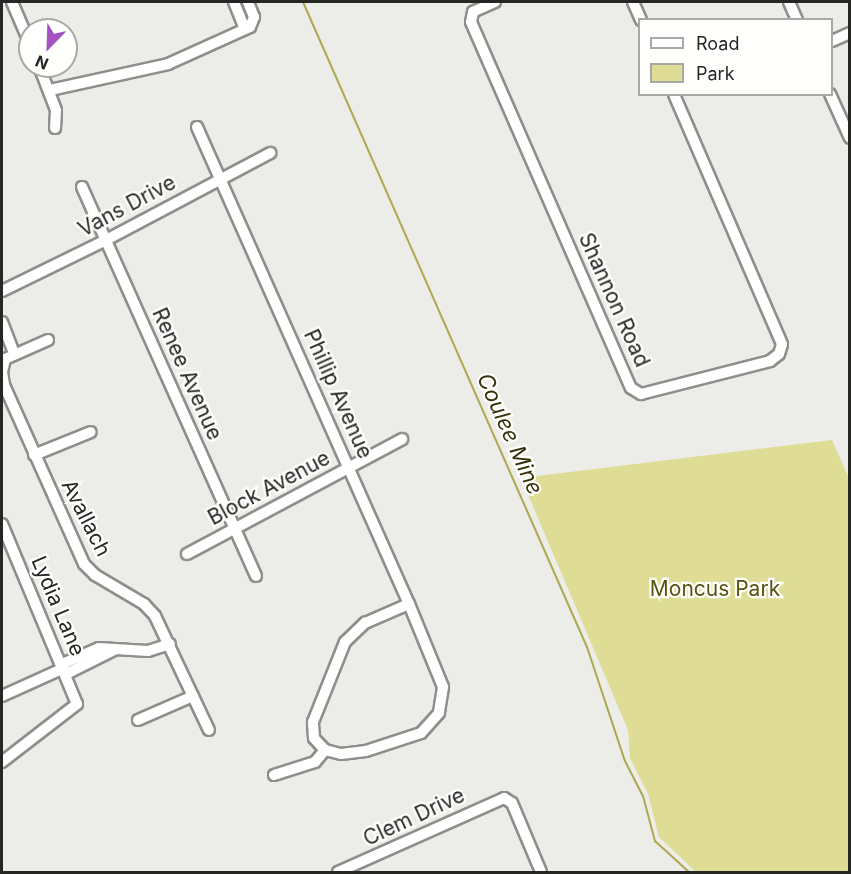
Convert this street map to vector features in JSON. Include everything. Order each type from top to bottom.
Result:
[{"type":"street","points":[[12,2],[19,18]]},
{"type":"street","points":[[234,2],[250,25]]},
{"type":"street","points":[[248,2],[250,25]]},
{"type":"street","name":"Shannon Road","points":[[495,2],[473,12],[471,22],[631,387],[641,394],[770,361],[779,354],[782,344],[675,96]]},
{"type":"street","points":[[633,2],[640,18]]},
{"type":"street","points":[[789,2],[796,18]]},
{"type":"street","points":[[50,90],[168,64],[250,25]]},
{"type":"street","points":[[833,40],[849,33]]},
{"type":"street","points":[[44,78],[56,110],[55,128]]},
{"type":"street","points":[[831,96],[849,138]]},
{"type":"street","name":"Phillip Avenue","points":[[197,127],[441,678],[442,705],[434,721],[421,733],[374,750],[341,754],[325,750]]},
{"type":"street","name":"Vans Drive","points":[[2,291],[106,240],[270,153]]},
{"type":"street","name":"Renee Avenue","points":[[82,187],[256,576]]},
{"type":"street","name":"Avallach","points":[[2,322],[7,354],[2,372],[4,385],[84,564],[95,575],[144,604],[155,616],[209,730]]},
{"type":"street","points":[[7,354],[48,340]]},
{"type":"street","points":[[34,455],[91,432]]},
{"type":"street","name":"Block Avenue","points":[[187,554],[402,439]]},
{"type":"street","name":"Lydia Lane","points":[[2,524],[77,704],[2,762]]},
{"type":"street","points":[[274,775],[315,762],[325,750],[314,738],[313,722],[345,642],[365,623],[409,604]]},
{"type":"street","points":[[2,696],[117,649],[148,651],[170,644]]},
{"type":"street","points":[[138,720],[193,696]]},
{"type":"street","name":"Clem Drive","points":[[338,873],[499,799],[507,798],[512,803],[541,873]]},
{"type":"green space","name":"Moncus Park","points":[[832,440],[850,481],[849,872],[696,872],[659,837],[648,794],[630,758],[628,730],[521,478]]},
{"type":"waterway","name":"Coulee Mine","points":[[303,2],[587,647],[625,761],[643,796],[655,841],[689,872]]}]
